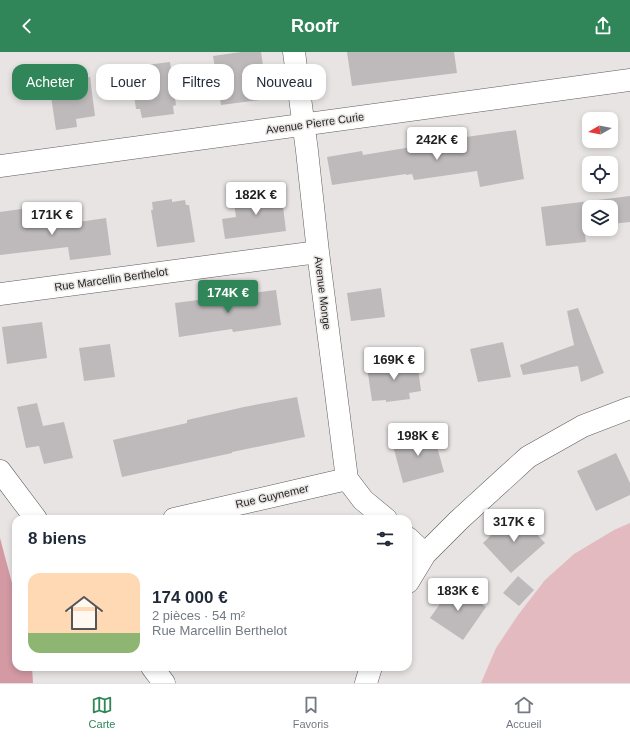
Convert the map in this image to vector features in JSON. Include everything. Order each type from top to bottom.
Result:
[{"type":"street","name":"Avenue Monge","points":[[294,52],[347,479]]},
{"type":"street","name":"Avenue Pierre Curie","points":[[0,166],[630,80]]},
{"type":"street","name":"Rue Marcellin Berthelot","points":[[0,294],[318,252]]},
{"type":"street","points":[[412,575],[425,554],[459,520],[528,457],[583,426],[630,408]]},
{"type":"street","points":[[0,471],[33,515]]},
{"type":"street","name":"Rue Guynemer","points":[[191,515],[347,479]]},
{"type":"street","points":[[347,479],[363,500],[381,515]]},
{"type":"street","points":[[412,542],[425,554]]},
{"type":"street","points":[[155,671],[164,683]]},
{"type":"street","points":[[366,683],[370,671]]},
{"type":"shaded area","points":[[630,523],[630,683],[481,683],[496,648],[518,615],[545,580],[574,554],[614,530]]},
{"type":"shaded area","points":[[0,538],[12,583],[12,671],[32,671],[33,683],[0,683]]},
{"type":"building","points":[[241,52],[261,52],[263,64],[242,64],[242,100],[260,100],[221,105],[220,100],[234,100],[234,64],[214,64],[213,56]]},
{"type":"building","points":[[347,52],[454,52],[457,73],[352,86]]},
{"type":"building","points":[[170,62],[170,64],[168,64],[168,100],[175,100],[176,105],[173,106],[174,114],[142,118],[140,109],[136,109],[135,100],[160,100],[160,64],[154,64]]},
{"type":"building","points":[[88,77],[90,77],[95,116],[76,119],[77,127],[56,130],[52,100],[88,100]]},
{"type":"building","points":[[516,130],[524,179],[480,187],[477,171],[414,180],[412,174],[406,174],[332,185],[327,157],[362,151],[363,155],[424,145],[424,143]]},
{"type":"building","points":[[281,190],[286,231],[225,239],[222,219],[236,217],[233,197]]},
{"type":"building","points":[[630,196],[630,222],[618,223],[618,200],[598,200]]},
{"type":"building","points":[[172,199],[172,202],[185,200],[186,205],[189,205],[195,242],[157,247],[151,210],[153,210],[152,202]]},
{"type":"building","points":[[582,202],[582,236],[585,236],[586,242],[546,246],[541,207]]},
{"type":"building","points":[[35,207],[38,228],[106,218],[111,255],[70,260],[68,247],[0,255],[0,212]]},
{"type":"building","points":[[381,288],[385,317],[351,321],[347,293]]},
{"type":"building","points":[[276,290],[281,325],[233,332],[232,329],[179,337],[175,303]]},
{"type":"building","points":[[578,308],[604,373],[581,382],[578,366],[523,375],[520,365],[574,345],[567,311]]},
{"type":"building","points":[[42,322],[47,358],[7,364],[2,327]]},
{"type":"building","points":[[503,342],[511,377],[478,382],[470,349]]},
{"type":"building","points":[[110,344],[115,377],[84,381],[79,348]]},
{"type":"building","points":[[417,360],[421,391],[409,393],[410,399],[386,402],[386,400],[372,401],[367,367]]},
{"type":"building","points":[[297,397],[305,437],[122,477],[113,440],[187,423],[187,420]]},
{"type":"building","points":[[37,403],[43,426],[64,422],[73,458],[44,464],[39,446],[26,448],[17,407]]},
{"type":"building","points":[[433,432],[444,472],[403,483],[392,442]]},
{"type":"building","points":[[616,453],[630,483],[630,495],[596,511],[577,471]]},
{"type":"building","points":[[515,512],[545,543],[511,573],[483,543]]},
{"type":"building","points":[[518,576],[534,590],[519,606],[503,593]]},
{"type":"building","points":[[453,585],[486,607],[463,640],[430,618]]}]
